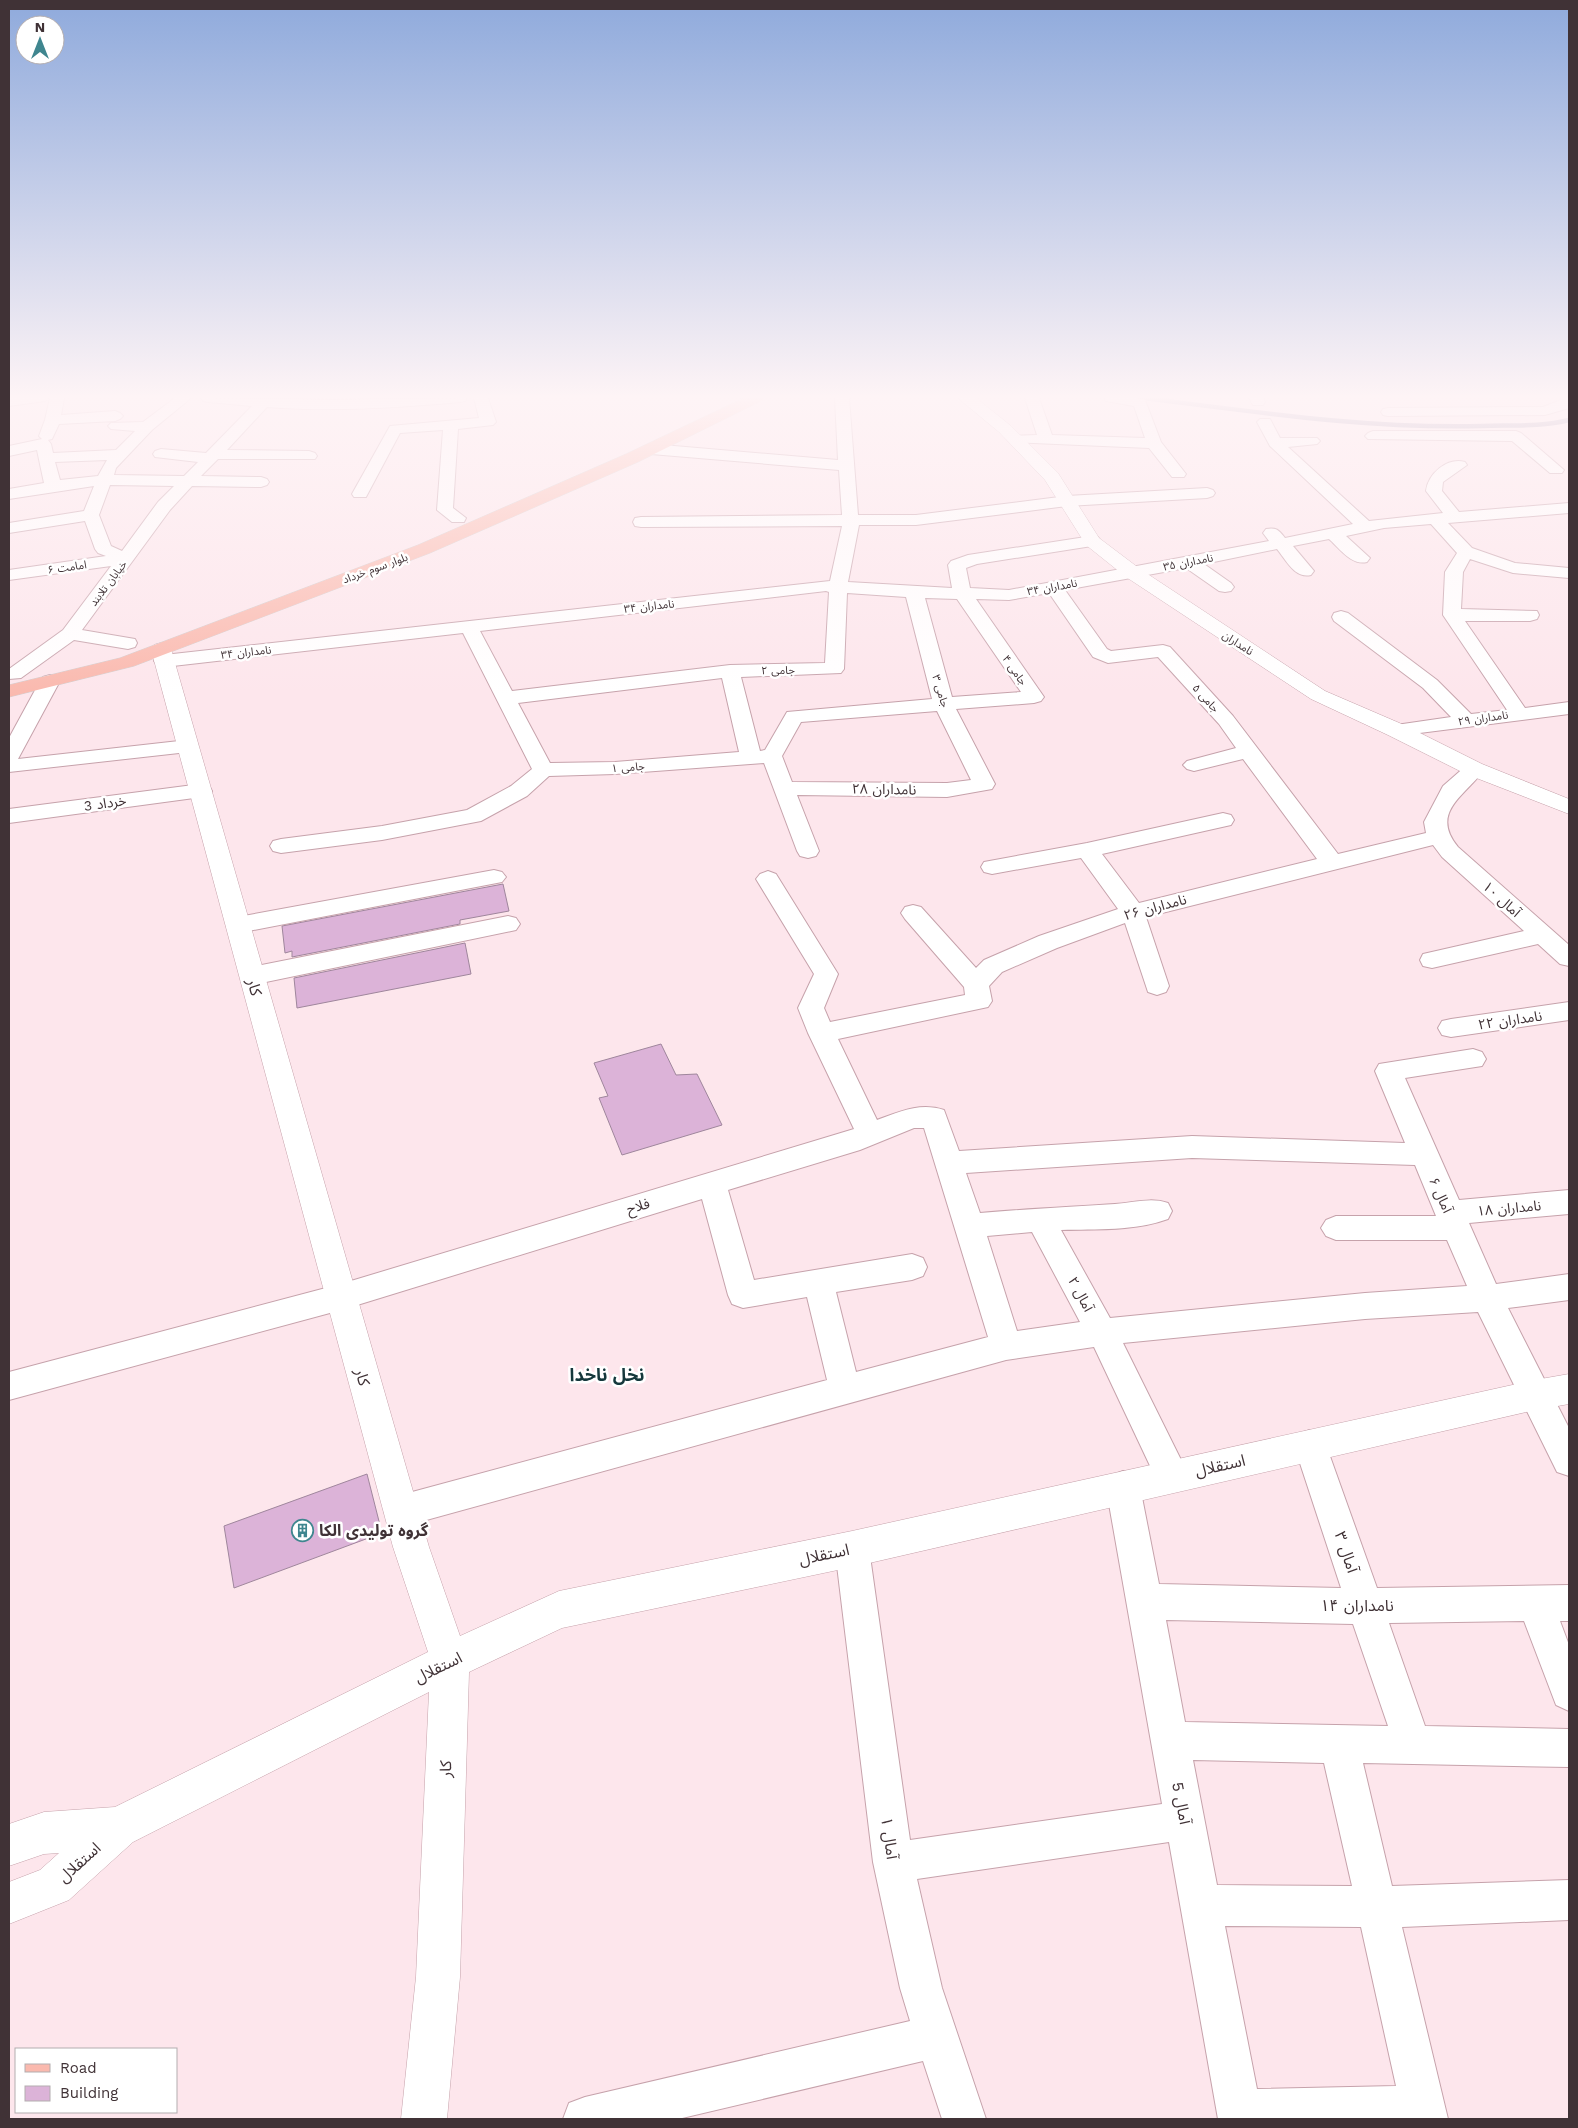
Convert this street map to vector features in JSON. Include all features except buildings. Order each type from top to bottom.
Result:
[{"type":"main road","name":"بلوار سوم خرداد","points":[[10,680],[128,643],[315,576],[508,497]]},
{"type":"main road","name":"بلوار سوم خرداد","points":[[10,680],[50,681],[163,655],[424,550],[542,497]]},
{"type":"street","points":[[96,497],[91,514],[104,549],[126,559]]},
{"type":"street","name":"خیابان تلابند","points":[[10,680],[70,634],[172,497]]},
{"type":"street","points":[[446,497],[445,510],[458,518]]},
{"type":"street","points":[[838,587],[852,530],[850,497]]},
{"type":"street","name":"نامداران","points":[[1065,497],[1092,541],[1133,573],[1318,695],[1396,730],[1474,769],[1569,808]]},
{"type":"street","points":[[641,522],[916,520],[1067,501],[1132,497]]},
{"type":"street","points":[[1334,497],[1365,526]]},
{"type":"street","points":[[1439,497],[1454,516]]},
{"type":"street","name":"نامداران ۳۵","points":[[1133,573],[1384,522],[1569,508]]},
{"type":"street","points":[[9,528],[91,514]]},
{"type":"street","points":[[1434,518],[1466,552],[1513,568],[1569,572]]},
{"type":"street","points":[[1268,529],[1305,571]]},
{"type":"street","points":[[1332,533],[1361,558]]},
{"type":"street","points":[[962,593],[957,565],[963,561],[1092,541]]},
{"type":"street","points":[[1466,552],[1454,572],[1452,615],[1519,713]]},
{"type":"street","name":"امامت ۶","points":[[9,575],[126,559]]},
{"type":"street","points":[[1190,562],[1225,587]]},
{"type":"street","name":"نامداران ۳۴","points":[[163,655],[469,627],[826,586],[914,592],[1009,595],[1133,573]]},
{"type":"street","name":"جامی ۵","points":[[1053,586],[1100,653],[1108,657],[1163,651],[1226,720],[1333,864]]},
{"type":"street","name":"جامی ۲","points":[[730,671],[834,669],[838,587]]},
{"type":"street","name":"جامی ۳","points":[[914,592],[944,705],[984,784]]},
{"type":"street","name":"جامی ۴","points":[[944,705],[1034,697],[962,593]]},
{"type":"street","points":[[1452,615],[1530,615]]},
{"type":"street","points":[[1341,617],[1430,684],[1465,720]]},
{"type":"street","points":[[281,846],[382,834],[473,816],[519,791],[543,770],[469,627]]},
{"type":"street","points":[[70,634],[128,643]]},
{"type":"street","name":"کار","points":[[163,655],[411,1547],[450,1661],[438,1977],[424,2119]]},
{"type":"street","points":[[506,698],[730,671],[751,758]]},
{"type":"street","points":[[9,757],[50,681]]},
{"type":"street","points":[[808,851],[772,756],[794,716],[944,705]]},
{"type":"street","name":"نامداران ۲۹","points":[[1396,730],[1569,708]]},
{"type":"street","points":[[9,766],[188,746]]},
{"type":"street","points":[[1194,765],[1248,750]]},
{"type":"street","name":"جامی ۱","points":[[543,770],[615,768],[772,756]]},
{"type":"street","points":[[1438,837],[1435,822],[1451,791],[1474,769]]},
{"type":"street","name":"نامداران ۲۸","points":[[784,788],[947,790],[984,784]]},
{"type":"street","name":"خرداد 3","points":[[9,816],[201,791]]},
{"type":"street","points":[[992,867],[1087,850],[1223,820]]},
{"type":"street","name":"نامداران ۲۶","points":[[976,984],[994,966],[1048,942],[1134,912],[1438,837]]},
{"type":"street","name":"آمال ۱۰","points":[[1438,837],[1450,852],[1569,958]]},
{"type":"street","points":[[1087,850],[1134,912],[1157,986]]},
{"type":"street","points":[[238,925],[494,877]]},
{"type":"street","points":[[768,879],[826,974],[811,1008],[821,1033],[870,1134]]},
{"type":"street","points":[[821,1033],[979,1001],[976,984],[913,913]]},
{"type":"street","points":[[252,976],[508,924]]},
{"type":"street","points":[[1432,960],[1543,935]]},
{"type":"street","name":"نامداران ۲۲","points":[[1451,1028],[1569,1011]]},
{"type":"street","name":"آمال ۶","points":[[1473,1060],[1388,1071],[1487,1298],[1535,1395]]},
{"type":"street","name":"فلاح","points":[[9,1386],[341,1297],[712,1184],[870,1134],[912,1118],[934,1117],[949,1163]]},
{"type":"street","points":[[1006,1346],[949,1163],[1192,1147],[1423,1154]]},
{"type":"street","points":[[712,1184],[743,1295],[912,1267]]},
{"type":"street","name":"نامداران ۱۸","points":[[1336,1228],[1453,1221],[1569,1202]]},
{"type":"street","points":[[970,1226],[1040,1219],[1116,1216],[1158,1211]]},
{"type":"street","name":"آمال ۲","points":[[1040,1219],[1102,1332],[1172,1476]]},
{"type":"street","points":[[818,1282],[844,1392]]},
{"type":"street","points":[[401,1511],[844,1392],[1006,1346],[1102,1332],[1365,1306],[1487,1298],[1569,1287]]},
{"type":"street","name":"استقلال","points":[[9,1903],[54,1885],[118,1827],[450,1661],[559,1610],[852,1549],[1310,1445],[1569,1389]]},
{"type":"street","points":[[1535,1395],[1569,1461]]},
{"type":"street","name":"آمال ۳","points":[[1310,1445],[1413,1745]]},
{"type":"street","name":"آمال 5","points":[[1123,1487],[1240,2116]]},
{"type":"street","name":"آمال ۱","points":[[852,1549],[893,1862],[921,1988],[964,2119]]},
{"type":"street","name":"نامداران ۱۴","points":[[1144,1602],[1365,1606],[1552,1603]]},
{"type":"street","points":[[1552,1603],[1569,1692]]},
{"type":"street","points":[[1170,1741],[1569,1748]]},
{"type":"street","points":[[1240,2116],[1425,2113],[1339,1744]]},
{"type":"street","points":[[893,1862],[1185,1820]]},
{"type":"street","name":"استقلال","points":[[9,1845],[44,1833],[118,1827]]},
{"type":"street","points":[[1200,1904],[1377,1907],[1569,1900]]},
{"type":"street","points":[[585,2119],[937,2036]]},
{"type":"place","name":"گروه تولیدی الکا","points":[[303,1530]]},
{"type":"district","name":"نخل ناخدا","points":[[607,1375]]}]
